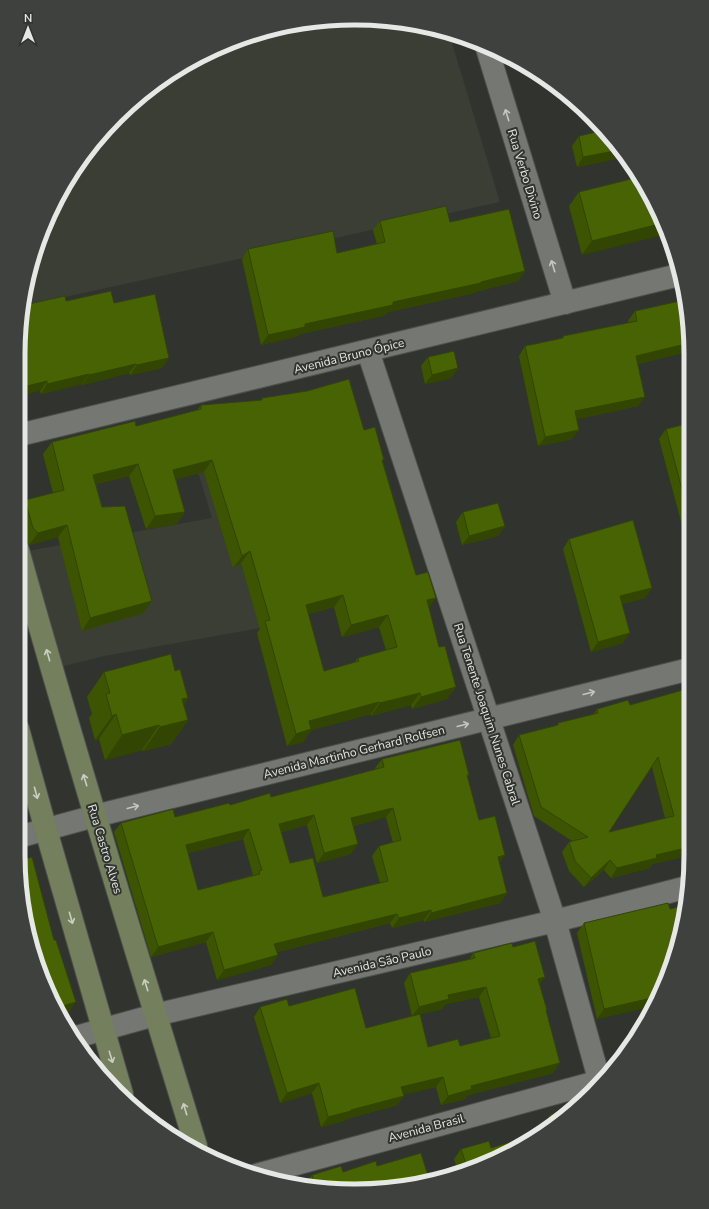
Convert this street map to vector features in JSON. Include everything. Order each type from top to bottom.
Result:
[{"type":"main road","name":"Rua Castro Alves","points":[[25,575],[95,816],[195,1143]]},
{"type":"main road","points":[[25,754],[119,1084]]},
{"type":"street","name":"Rua Verbo Divino","points":[[489,54],[565,303]]},
{"type":"street","name":"Avenida Bruno Ópice","points":[[25,434],[675,276]]},
{"type":"street","name":"Rua Tenente Joaquim Nunes Cabral","points":[[368,351],[555,921],[598,1076]]},
{"type":"street","name":"Avenida Martinho Gerhard Rolfsen","points":[[25,835],[95,816],[684,670]]},
{"type":"street","name":"Avenida São Paulo","points":[[80,1036],[155,1015],[555,921],[682,889]]},
{"type":"street","name":"Avenida Brasil","points":[[266,1172],[590,1084]]},
{"type":"shaded area","points":[[333,26],[376,26],[419,31],[451,39],[500,202],[29,305],[36,269],[50,228],[69,190],[93,154],[107,137],[137,107],[154,93],[190,69],[228,50],[249,42],[290,31]]},
{"type":"shaded area","points":[[198,472],[264,472],[334,607],[260,628],[104,656],[60,667],[27,551],[212,518]]},
{"type":"building","points":[[597,132],[614,151],[583,157],[579,136]]},
{"type":"building","points":[[633,179],[657,224],[592,241],[579,192]]},
{"type":"building","points":[[446,206],[450,222],[509,209],[525,271],[481,283],[393,302],[393,305],[305,324],[305,327],[268,335],[248,249],[333,231],[337,253],[385,242],[380,221]]},
{"type":"building","points":[[111,291],[114,303],[155,294],[169,358],[47,384],[47,381],[25,386],[26,333],[29,304],[65,296],[66,301]]},
{"type":"building","points":[[680,301],[684,345],[636,356],[645,397],[575,411],[579,430],[545,437],[525,346],[563,338],[563,336],[637,321],[635,311]]},
{"type":"building","points":[[454,351],[458,368],[432,375],[428,357]]},
{"type":"building","points":[[349,379],[364,430],[375,427],[384,460],[382,460],[416,575],[428,572],[436,598],[427,600],[439,647],[445,646],[456,687],[421,697],[420,693],[379,702],[309,721],[311,729],[296,734],[265,621],[270,620],[250,551],[242,556],[212,460],[173,470],[185,512],[155,516],[138,464],[93,475],[102,507],[125,506],[152,601],[90,618],[67,525],[38,533],[33,528],[25,500],[64,490],[52,442],[135,421],[136,426],[201,409],[201,405],[262,400],[262,398],[307,391]],"holes":[[[343,595],[351,625],[388,615],[397,647],[358,658],[359,661],[324,671],[306,605]]]},
{"type":"building","points":[[684,424],[684,497],[666,429]]},
{"type":"building","points":[[498,503],[505,526],[469,536],[463,512]]},
{"type":"building","points":[[633,520],[652,588],[620,596],[630,633],[598,642],[569,539]]},
{"type":"building","points":[[171,654],[175,671],[180,669],[188,698],[182,699],[188,720],[160,727],[159,725],[122,735],[116,714],[112,716],[106,694],[110,693],[104,672]]},
{"type":"building","points":[[684,690],[684,848],[656,855],[657,858],[617,868],[610,860],[591,878],[575,861],[569,842],[588,837],[541,807],[519,735],[598,713],[597,709],[628,700],[630,705]],"holes":[[[658,757],[674,816],[609,832]]]},
{"type":"building","points":[[460,740],[469,775],[467,775],[479,820],[495,816],[505,855],[498,857],[507,893],[431,913],[431,910],[399,918],[397,914],[274,944],[278,955],[224,970],[213,932],[158,947],[121,823],[173,809],[175,817],[229,803],[230,805],[270,793],[271,797],[384,767],[382,759]],"holes":[[[393,808],[401,840],[379,846],[388,881],[323,897],[313,858],[290,863],[279,824],[314,815],[324,853],[358,844],[351,818]],[[249,829],[262,870],[259,871],[260,874],[198,890],[186,845]]]},
{"type":"building","points":[[32,857],[54,940],[56,940],[76,1002],[62,1006],[50,981],[36,940],[28,898],[25,859]]},
{"type":"building","points":[[668,903],[670,909],[680,906],[667,960],[651,998],[604,1009],[584,923]]},
{"type":"building","points":[[535,941],[545,977],[538,979],[560,1063],[471,1086],[472,1089],[448,1096],[443,1077],[401,1087],[404,1096],[328,1117],[319,1083],[287,1093],[260,1007],[287,999],[289,1006],[355,988],[366,1028],[420,1014],[428,1047],[458,1039],[460,1046],[500,1036],[486,987],[448,995],[449,999],[419,1007],[410,973],[475,958],[473,953],[512,943],[513,947]]},
{"type":"building","points":[[560,1112],[551,1119],[550,1115]]},
{"type":"building","points":[[520,1139],[466,1165],[461,1149],[489,1141],[491,1148]]},
{"type":"building","points":[[421,1153],[428,1176],[398,1181],[354,1184],[314,1181],[312,1175],[341,1166],[343,1172],[376,1161],[377,1166]]}]
